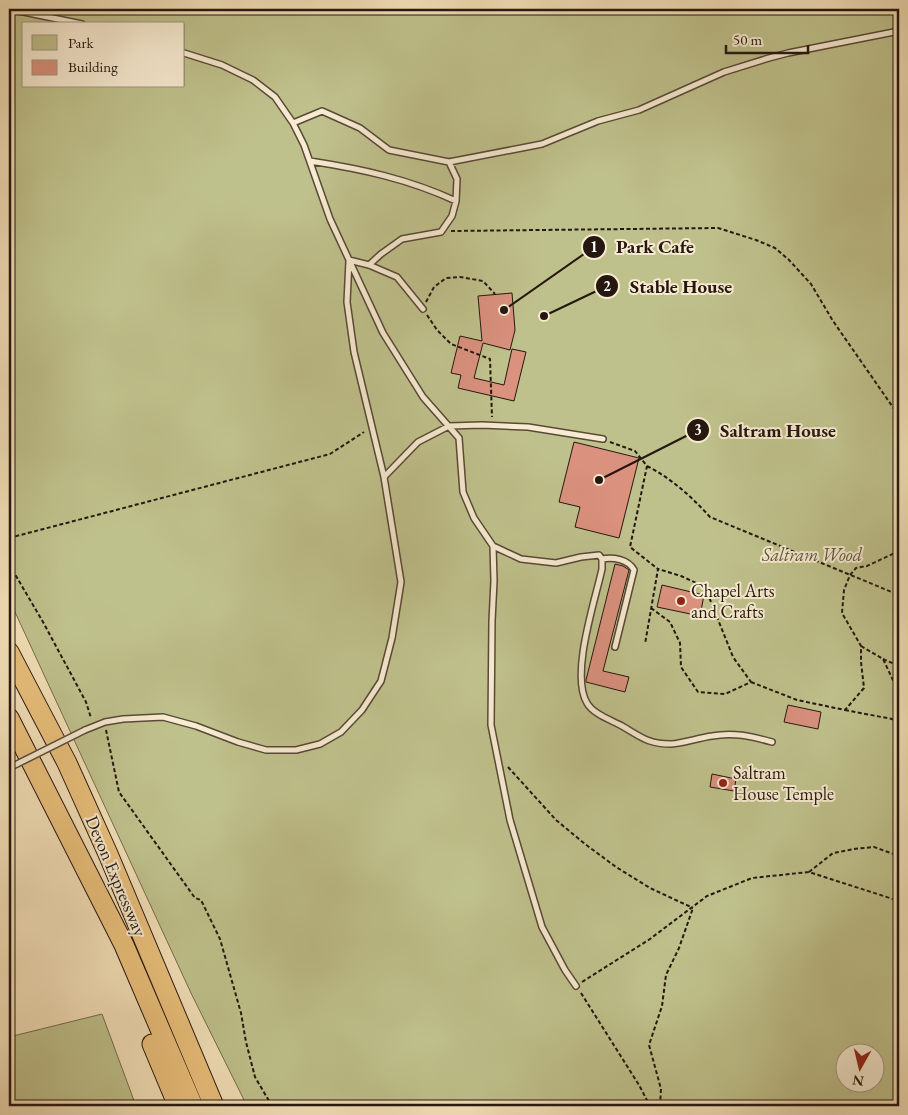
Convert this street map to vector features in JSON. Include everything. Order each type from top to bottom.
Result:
[{"type":"highway","name":"Devon Expressway","points":[[9,652],[67,763],[108,854],[214,1106]]},
{"type":"highway","name":"Devon Expressway","points":[[9,718],[124,945],[193,1106]]},
{"type":"highway","points":[[94,886],[149,1038],[178,1106]]},
{"type":"lane","points":[[9,9],[72,22]]},
{"type":"lane","points":[[293,123],[322,110],[360,128],[389,150],[449,162],[542,144],[598,120],[639,110],[724,72],[779,55],[899,32]]},
{"type":"lane","points":[[185,53],[222,66],[253,80],[275,97],[293,123],[310,161],[330,219],[383,333],[423,397],[459,438],[463,492],[474,518],[493,546],[521,559],[556,563],[599,555],[602,560],[602,569],[582,657],[581,678],[587,704],[598,713],[649,742],[673,744],[712,736],[734,734],[750,735],[772,742]]},
{"type":"lane","points":[[310,161],[349,167],[427,187],[456,201]]},
{"type":"lane","points":[[369,265],[402,239],[441,232],[452,216],[456,201],[457,179],[449,162]]},
{"type":"lane","points":[[349,260],[369,265],[397,277],[423,309]]},
{"type":"lane","points":[[9,768],[85,730],[105,722],[123,719],[163,717],[266,750],[296,750],[320,744],[341,732],[362,710],[381,681],[392,638],[401,582],[384,477],[354,352],[347,302],[349,260]]},
{"type":"lane","points":[[384,477],[418,442],[449,426],[492,425],[528,427],[603,439]]},
{"type":"lane","points":[[493,546],[491,725],[510,820],[542,927],[565,970],[576,986]]},
{"type":"lane","points":[[602,560],[616,558],[627,562],[634,570],[614,647]]},
{"type":"path","points":[[441,232],[718,228],[756,240],[775,248],[811,284],[833,321],[899,416]]},
{"type":"path","points":[[492,425],[490,359],[451,344],[437,330],[423,309],[434,287],[446,278],[460,277],[483,282],[495,294]]},
{"type":"path","points":[[9,538],[330,454],[372,428]]},
{"type":"path","points":[[603,439],[635,451],[647,466],[664,475],[690,495],[710,517],[899,595]]},
{"type":"path","points":[[647,466],[630,547],[658,569],[681,576],[705,587],[733,656],[751,682],[798,700],[892,720],[899,724]]},
{"type":"path","points":[[899,551],[867,566],[856,568],[850,575],[844,590],[842,613],[861,646],[899,666]]},
{"type":"path","points":[[9,564],[86,702],[91,718],[85,730]]},
{"type":"path","points":[[645,644],[658,569]]},
{"type":"path","points":[[651,608],[670,622],[680,643],[682,667],[698,692],[725,694],[751,682]]},
{"type":"path","points":[[845,710],[864,688],[860,662],[861,646]]},
{"type":"path","points":[[884,659],[899,694]]},
{"type":"path","points":[[105,722],[119,792],[195,898],[201,900],[220,939],[241,1013],[255,1077],[272,1106]]},
{"type":"path","points":[[499,758],[556,820],[585,844],[616,867],[650,888],[693,908]]},
{"type":"path","points":[[810,872],[833,853],[874,847],[899,856]]},
{"type":"path","points":[[650,1106],[639,1085],[576,986],[650,939],[707,896],[752,878],[810,872],[899,901]]},
{"type":"path","points":[[660,1106],[661,1090],[649,1045],[662,1006],[666,975],[679,948],[693,908]]},
{"type":"green space","name":"Saltram Wood","points":[[9,9],[899,9],[899,1106],[247,1106],[191,993],[9,599]]},
{"type":"green space","points":[[102,1014],[136,1106],[9,1106],[9,1037]]},
{"type":"building","points":[[512,293],[515,330],[510,350],[483,343],[474,378],[504,385],[512,349],[526,352],[514,401],[458,388],[461,375],[451,373],[460,336],[482,341],[478,296]]},
{"type":"building","points":[[574,442],[639,458],[619,538],[575,527],[580,507],[559,502]]},
{"type":"building","points":[[615,564],[629,570],[603,671],[629,677],[625,692],[586,682]]},
{"type":"building","name":"Chapel Arts and Crafts","points":[[662,585],[704,595],[700,616],[657,607]]},
{"type":"building","points":[[788,705],[821,712],[818,729],[784,722]]},
{"type":"building","name":"Saltram House Temple","points":[[712,774],[736,779],[734,791],[710,787]]},
{"type":"place","name":"Park Cafe","points":[[504,310]]},
{"type":"place","name":"Stable House","points":[[544,316]]},
{"type":"place","name":"Saltram House","points":[[599,480]]},
{"type":"place","name":"Chapel Arts and Crafts","points":[[681,601]]},
{"type":"place","name":"Saltram House Temple","points":[[723,783]]}]
